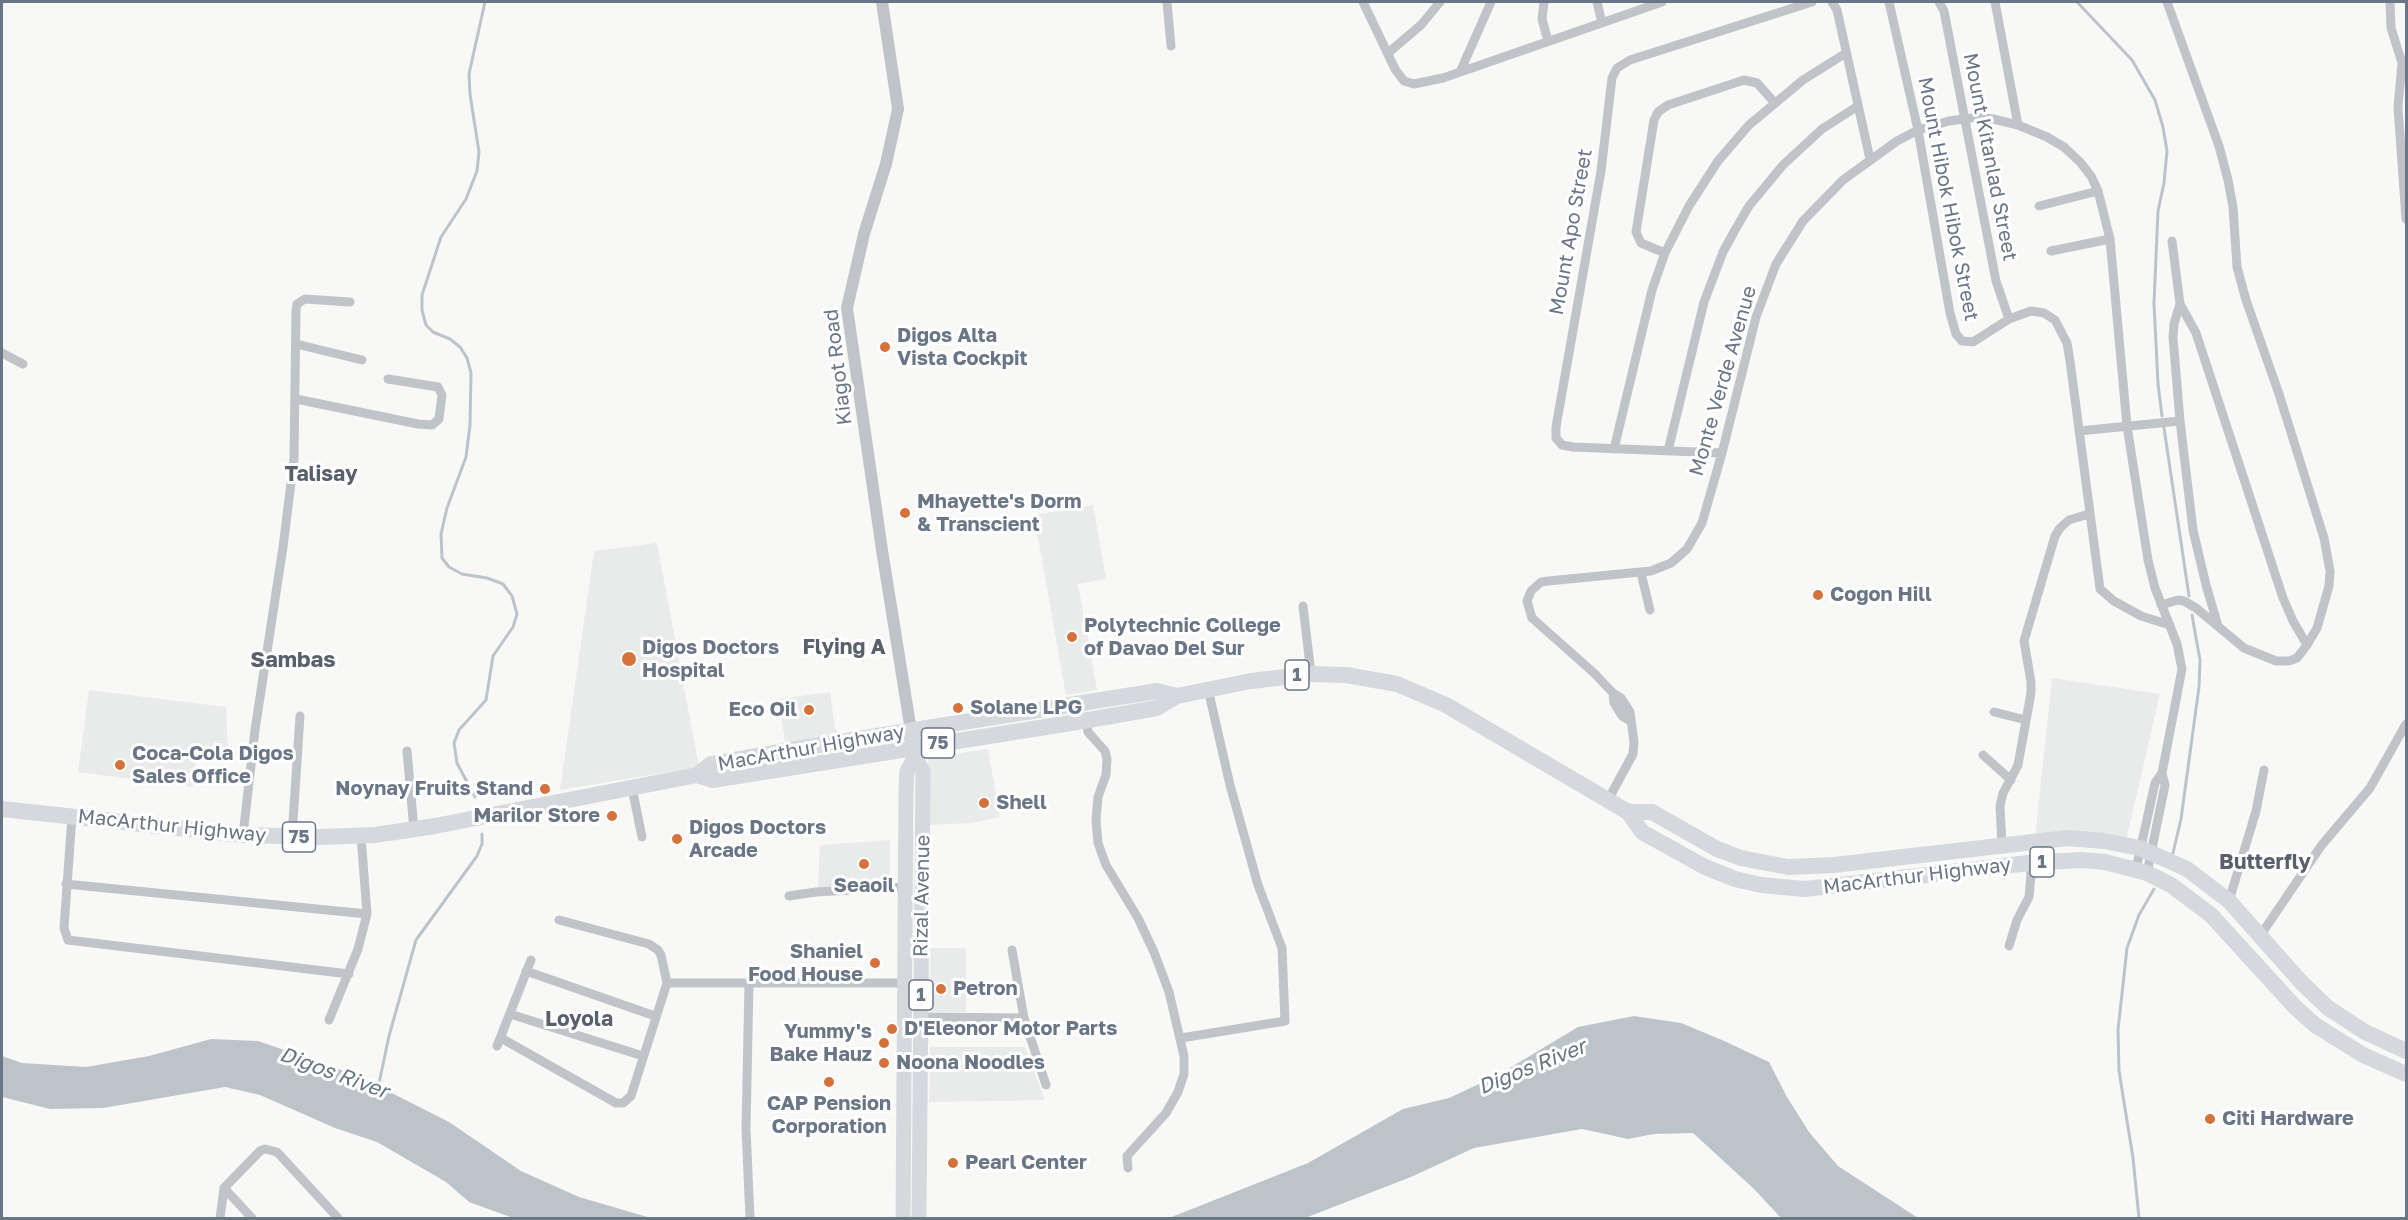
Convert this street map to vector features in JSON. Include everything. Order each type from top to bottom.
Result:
[{"type":"highway","name":"MacArthur Highway","points":[[2,809],[243,835],[361,836],[414,830],[697,775],[713,780],[913,745],[1085,713],[1157,692],[1177,696],[1251,681],[1311,674],[1372,678],[1418,692],[1446,705],[1628,812],[1642,832],[1705,867],[1735,879],[1761,885],[1805,889],[2029,863],[2082,860],[2142,871],[2171,885],[2211,915],[2315,1025],[2363,1055],[2406,1074]]},
{"type":"highway","name":"MacArthur Highway","points":[[1628,812],[1652,812],[1717,849],[1741,858],[1788,867],[1834,865],[2080,838],[2121,843],[2146,850],[2187,869],[2229,901],[2301,982],[2328,1008],[2366,1032],[2406,1052]]},
{"type":"main road","name":"Rizal Avenue","points":[[903,1218],[907,771],[913,745]]},
{"type":"main road","name":"Rizal Avenue","points":[[913,745],[923,771],[919,1218]]},
{"type":"street","name":"Kiagot Road","points":[[882,2],[898,109],[886,164],[864,234],[847,308],[913,745]]},
{"type":"street","points":[[1167,2],[1171,46]]},
{"type":"street","points":[[1363,2],[1400,77],[1410,84],[1425,83],[1460,72],[1662,2]]},
{"type":"street","points":[[1388,53],[1421,25],[1440,2]]},
{"type":"street","points":[[1460,72],[1491,2]]},
{"type":"street","points":[[1544,2],[1542,19],[1548,41]]},
{"type":"street","points":[[1597,2],[1602,23]]},
{"type":"street","name":"Mount Apo Street","points":[[1722,453],[1566,447],[1558,442],[1555,433],[1601,171],[1614,73],[1630,60],[1812,2]]},
{"type":"street","points":[[1832,2],[1837,10],[1870,159]]},
{"type":"street","name":"Mount Hibok Hibok Street","points":[[1892,2],[1918,130],[1950,313],[1956,334],[1962,340],[1973,342],[2009,319],[2031,311],[2055,320],[2067,343],[2100,589],[2114,602],[2141,616],[2170,626]]},
{"type":"street","name":"Mount Kitanlad Street","points":[[1939,2],[1944,11],[1996,281],[2009,319]]},
{"type":"street","points":[[1995,2],[2018,125]]},
{"type":"street","points":[[2161,604],[2184,601],[2244,648],[2276,662],[2289,661],[2297,658],[2317,628],[2329,586],[2328,555],[2237,267],[2228,180],[2219,146],[2167,2]]},
{"type":"street","points":[[2390,2],[2391,28],[2402,63],[2398,107],[2406,219]]},
{"type":"street","points":[[1614,448],[1645,316],[1665,253],[1702,183],[1734,140],[1774,102],[1803,80],[1846,53]]},
{"type":"street","points":[[1665,253],[1641,243],[1636,232],[1654,120],[1658,112],[1668,105],[1744,80],[1757,83],[1774,102]]},
{"type":"street","points":[[1668,451],[1706,295],[1723,252],[1735,230],[1764,186],[1783,165],[1822,129],[1858,106]]},
{"type":"street","name":"Monte Verde Avenue","points":[[1608,800],[1633,754],[1630,711],[1622,698],[1536,624],[1529,613],[1528,596],[1535,586],[1548,581],[1641,573],[1661,568],[1671,562],[1693,541],[1702,523],[1722,453],[1753,327],[1776,264],[1810,213],[1843,180],[1870,159],[1918,130],[1965,118],[1993,119],[2018,125],[2047,137],[2064,147],[2080,162],[2091,176],[2098,191],[2110,239],[2127,426],[2148,560],[2161,604],[2179,651],[2182,669],[2162,773],[2165,785],[2142,871]]},
{"type":"street","points":[[2039,206],[2098,191]]},
{"type":"street","points":[[2051,251],[2110,239]]},
{"type":"street","points":[[2172,241],[2180,304],[2196,333],[2283,598],[2307,645]]},
{"type":"street","points":[[243,835],[255,730],[294,459],[296,310],[301,301],[310,299],[350,302]]},
{"type":"street","points":[[2180,304],[2174,324],[2180,421],[2193,530],[2218,626]]},
{"type":"street","points":[[296,344],[362,360]]},
{"type":"street","points":[[2,353],[23,364]]},
{"type":"street","points":[[296,399],[418,424],[432,425],[439,419],[442,395],[438,387],[388,379]]},
{"type":"street","points":[[2079,431],[2180,421]]},
{"type":"street","points":[[2002,845],[2000,806],[2018,765],[2031,682],[2024,641],[2055,536],[2069,520],[2089,514]]},
{"type":"street","points":[[1641,573],[1650,610]]},
{"type":"street","points":[[1303,606],[1311,674]]},
{"type":"street","points":[[1181,1038],[1285,1022],[1282,948],[1252,863],[1230,785],[1208,689]]},
{"type":"street","points":[[1994,712],[2026,720]]},
{"type":"street","points":[[1085,713],[1088,732],[1105,752],[1107,759],[1106,775],[1098,797],[1096,820],[1098,843],[1106,865],[1138,918],[1154,952],[1169,992],[1184,1056],[1184,1074],[1178,1092],[1166,1113],[1127,1156],[1128,1168]]},
{"type":"street","points":[[292,837],[300,716]]},
{"type":"street","points":[[2260,936],[2321,846],[2370,788],[2406,724]]},
{"type":"street","points":[[407,751],[414,830]]},
{"type":"street","points":[[1983,755],[2011,780]]},
{"type":"street","points":[[2229,901],[2256,811],[2264,770]]},
{"type":"street","points":[[632,788],[642,837]]},
{"type":"street","points":[[72,816],[64,928],[66,938],[70,941],[349,974]]},
{"type":"street","points":[[329,1020],[358,949],[367,914],[361,836]]},
{"type":"street","points":[[2009,946],[2017,920],[2029,897],[2031,875],[2029,863]]},
{"type":"street","points":[[66,884],[367,914]]},
{"type":"street","points":[[789,896],[816,892],[905,888]]},
{"type":"street","points":[[531,960],[499,1042],[618,1104],[623,1103],[629,1098],[667,983],[661,955],[652,945],[559,920]]},
{"type":"street","points":[[1012,950],[1024,1018],[1046,1085]]},
{"type":"street","points":[[526,971],[655,1016]]},
{"type":"street","points":[[667,983],[921,984]]},
{"type":"street","points":[[749,983],[746,1129],[750,1218]]},
{"type":"street","points":[[510,1014],[643,1056]]},
{"type":"street","points":[[921,1017],[1024,1018]]},
{"type":"street","points":[[219,1218],[224,1188],[260,1151],[265,1149],[275,1151],[338,1218]]},
{"type":"street","points":[[224,1188],[252,1218]]},
{"type":"shaded area","name":"Polytechnic College of Davao Del Sur","points":[[1093,505],[1106,579],[1078,584],[1097,690],[1066,695],[1034,515]]},
{"type":"shaded area","name":"Digos Doctors Hospital","points":[[657,543],[699,767],[560,790],[594,551]]},
{"type":"shaded area","points":[[2052,678],[2160,694],[2126,841],[2035,838]]},
{"type":"shaded area","points":[[89,690],[226,707],[228,753],[198,749],[193,787],[78,772]]},
{"type":"shaded area","points":[[830,692],[835,729],[846,740],[786,749],[779,699]]},
{"type":"shaded area","points":[[988,749],[1000,817],[972,823],[928,825],[928,758]]},
{"type":"shaded area","points":[[890,840],[890,885],[818,889],[820,845]]},
{"type":"shaded area","points":[[930,948],[966,948],[966,1012],[931,1012]]},
{"type":"shaded area","points":[[930,1047],[1025,1047],[1045,1100],[929,1102]]},
{"type":"water","name":"Digos River","points":[[1634,1016],[1681,1023],[1769,1062],[1809,1132],[1838,1166],[1918,1218],[1781,1218],[1754,1189],[1693,1133],[1654,1134],[1628,1139],[1582,1129],[1474,1148],[1411,1177],[1305,1218],[1169,1218],[1308,1163],[1403,1109],[1449,1098],[1498,1075],[1578,1027]]},
{"type":"water","name":"Digos River","points":[[211,1039],[258,1041],[334,1067],[378,1086],[449,1122],[521,1171],[579,1197],[651,1218],[513,1218],[469,1202],[446,1182],[377,1142],[335,1128],[260,1095],[225,1087],[103,1108],[50,1109],[2,1097],[2,1056],[22,1063],[86,1067],[149,1056]]},
{"type":"waterway","points":[[475,797],[457,763],[454,743],[459,730],[486,700],[493,656],[513,627],[517,614],[512,596],[503,584],[487,578],[462,574],[449,567],[442,558],[441,534],[447,508],[466,457],[470,425],[471,373],[467,358],[460,347],[450,339],[433,332],[426,325],[422,310],[422,295],[441,237],[466,199],[477,171],[479,152],[469,74],[485,2]]},
{"type":"waterway","points":[[2077,2],[2132,60],[2155,100],[2163,127],[2167,151],[2158,211],[2154,303],[2162,416]]},
{"type":"waterway","points":[[2164,428],[2189,596]]},
{"type":"waterway","points":[[2173,853],[2181,819],[2199,687],[2200,660],[2192,615]]},
{"type":"waterway","name":"Digos River","points":[[378,1088],[389,1036],[416,940],[477,856],[482,844],[482,834]]},
{"type":"waterway","points":[[2139,1218],[2133,1158],[2119,1071],[2118,1030],[2127,948],[2139,915],[2154,889]]},
{"type":"place","name":"Digos Alta Vista Cockpit","points":[[885,347]]},
{"type":"place","name":"Mhayette's Dorm & Transcient","points":[[905,513]]},
{"type":"place","name":"Cogon Hill","points":[[1818,595]]},
{"type":"place","name":"Polytechnic College of Davao Del Sur","points":[[1072,637]]},
{"type":"place","name":"Digos Doctors Hospital","points":[[629,659]]},
{"type":"place","name":"Solane LPG","points":[[958,708]]},
{"type":"place","name":"Eco Oil","points":[[809,710]]},
{"type":"place","name":"Coca-Cola Digos Sales Office","points":[[120,765]]},
{"type":"place","name":"Noynay Fruits Stand","points":[[545,789]]},
{"type":"place","name":"Shell","points":[[984,803]]},
{"type":"place","name":"Marilor Store","points":[[612,816]]},
{"type":"place","name":"Digos Doctors Arcade","points":[[677,839]]},
{"type":"place","name":"Seaoil","points":[[864,864]]},
{"type":"place","name":"Shaniel Food House","points":[[875,963]]},
{"type":"place","name":"Petron","points":[[941,989]]},
{"type":"place","name":"D'Eleonor Motor Parts","points":[[892,1029]]},
{"type":"place","name":"Yummy's Bake Hauz","points":[[884,1043]]},
{"type":"place","name":"Noona Noodles","points":[[884,1063]]},
{"type":"place","name":"CAP Pension Corporation","points":[[829,1082]]},
{"type":"place","name":"Citi Hardware","points":[[2210,1119]]},
{"type":"place","name":"Pearl Center","points":[[953,1163]]},
{"type":"district","name":"Talisay","points":[[321,474]]},
{"type":"district","name":"Flying A","points":[[844,647]]},
{"type":"district","name":"Sambas","points":[[293,660]]},
{"type":"district","name":"Butterfly","points":[[2265,862]]},
{"type":"district","name":"Loyola","points":[[579,1019]]}]
